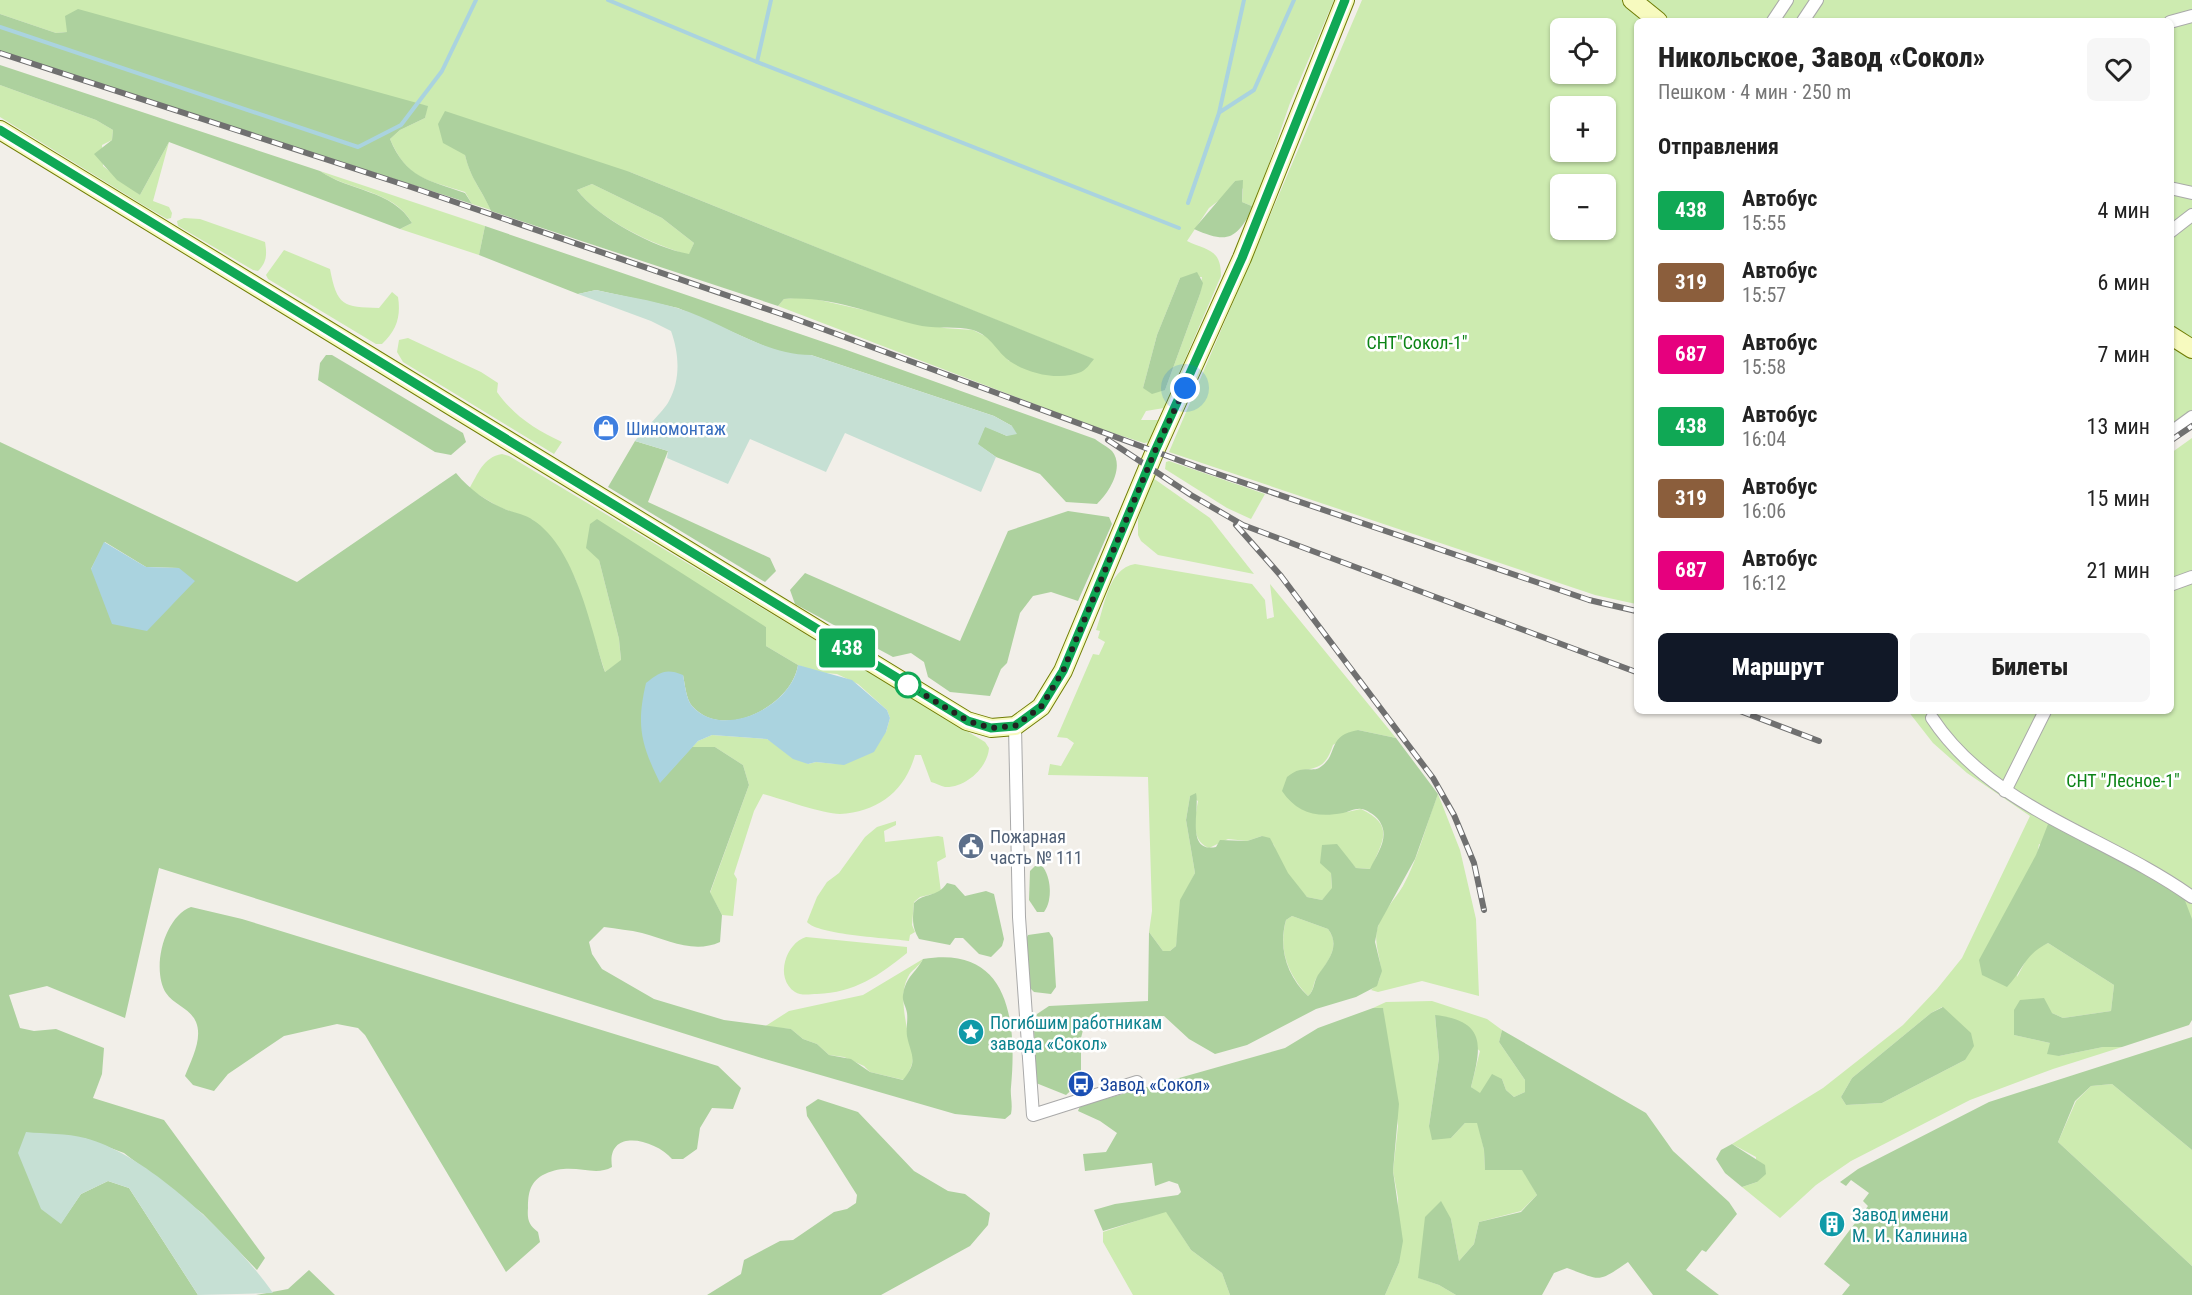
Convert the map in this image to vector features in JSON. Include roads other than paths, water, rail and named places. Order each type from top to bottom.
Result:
[{"type":"main road","points":[[0,130],[968,721],[991,728],[1015,726],[1041,707],[1063,671],[1155,451],[1242,258],[1345,0]]},
{"type":"main road","points":[[1632,0],[1654,18]]},
{"type":"main road","points":[[2174,338],[2192,349]]},
{"type":"street","points":[[1775,18],[1787,0]]},
{"type":"street","points":[[1805,18],[1817,0]]},
{"type":"street","points":[[2174,21],[2192,16]]},
{"type":"street","points":[[2174,189],[2192,193]]},
{"type":"street","points":[[2174,229],[2192,215]]},
{"type":"street","points":[[2174,430],[2192,417]]},
{"type":"street","points":[[2174,584],[2192,577]]},
{"type":"street","points":[[2005,791],[2044,714]]},
{"type":"street","points":[[1932,718],[1949,743],[2005,791],[2192,897]]},
{"type":"street","points":[[1015,726],[1019,917],[1033,1114],[1137,1082]]},
{"type":"water","points":[[104,542],[146,567],[179,568],[195,581],[147,631],[112,624],[91,569]]},
{"type":"water","points":[[798,665],[852,680],[887,710],[890,718],[886,732],[874,752],[844,765],[816,762],[808,764],[793,759],[767,739],[712,735],[698,741],[660,783],[648,757],[642,734],[641,711],[646,683],[663,672],[683,675],[692,706],[705,716],[721,720],[738,719],[754,714],[783,694],[793,680]]},
{"type":"waterway","points":[[0,27],[358,147],[401,125],[442,71],[476,0]]},
{"type":"waterway","points":[[608,0],[757,62],[1179,228]]},
{"type":"waterway","points":[[757,62],[771,0]]},
{"type":"waterway","points":[[1188,203],[1219,113],[1244,0]]},
{"type":"waterway","points":[[1220,112],[1254,90],[1294,0]]},
{"type":"railway","points":[[0,53],[411,187],[793,318],[1200,468],[1589,600],[1634,611]]},
{"type":"railway","points":[[2174,438],[2192,426]]},
{"type":"railway","points":[[1108,440],[1191,495],[1243,525],[1634,671]]},
{"type":"railway","points":[[1236,525],[1281,576],[1433,778],[1454,815],[1474,863],[1484,910]]},
{"type":"railway","points":[[1748,714],[1819,741]]},
{"type":"place","name":"Шиномонтаж","points":[[606,428]]},
{"type":"place","name":"Пожарная часть № 111","points":[[971,846]]},
{"type":"place","name":"Погибшим работникам завода «Сокол»","points":[[971,1032]]},
{"type":"place","name":"Завод «Сокол»","points":[[1081,1084]]},
{"type":"place","name":"Завод имени М. И. Калинина","points":[[1832,1224]]},
{"type":"park label","name":"СНТ\"Сокол-1\"","points":[[1417,342]]},
{"type":"park label","name":"СНТ \"Лесное-1\"","points":[[2123,780]]}]
